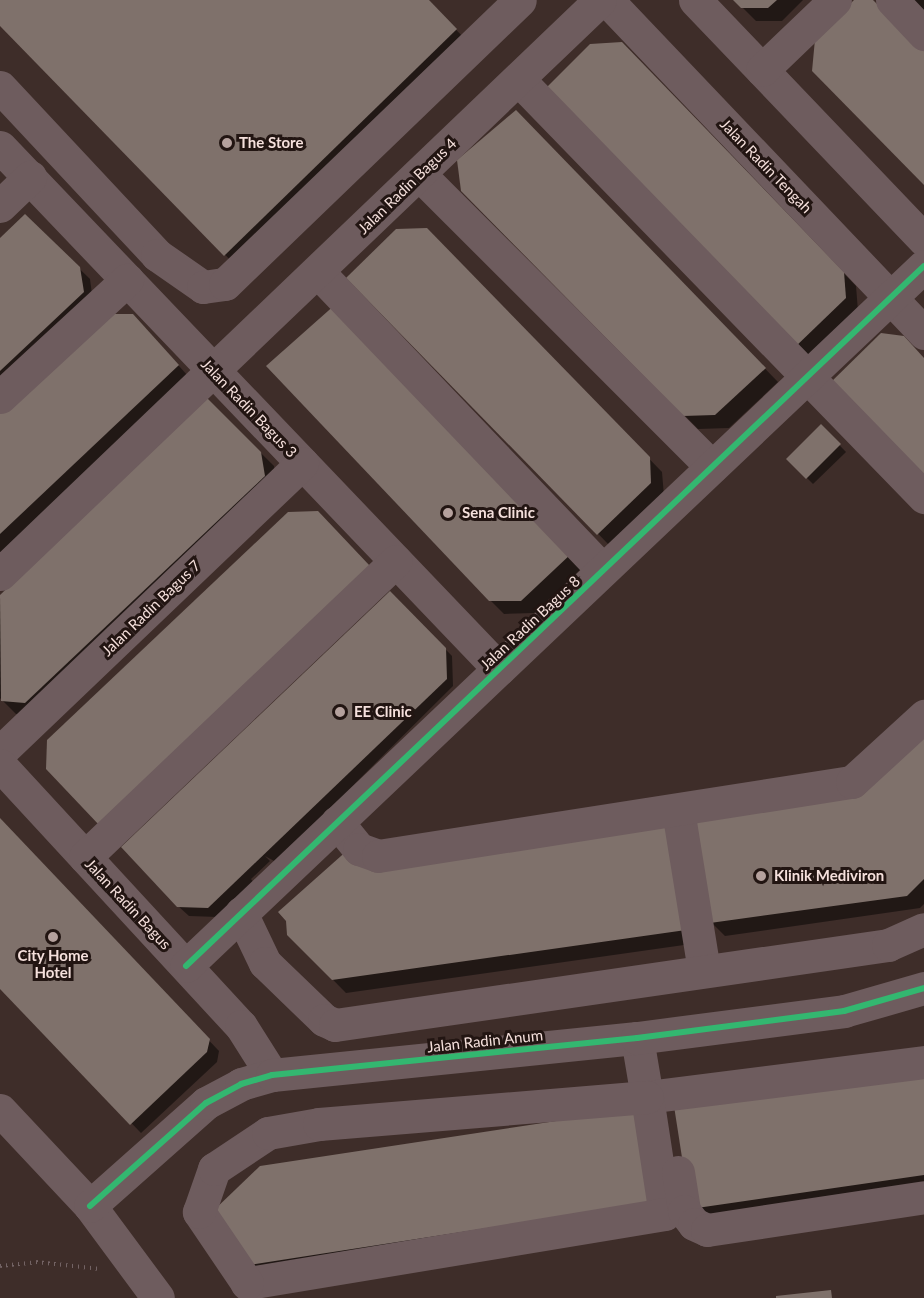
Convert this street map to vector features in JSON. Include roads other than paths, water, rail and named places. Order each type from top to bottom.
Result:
[{"type":"street","name":"Jalan Radin Bagus 4","points":[[0,574],[600,0]]},
{"type":"street","name":"Jalan Radin Tengah","points":[[607,0],[924,333]]},
{"type":"street","points":[[695,0],[924,240]]},
{"type":"street","points":[[762,70],[835,0]]},
{"type":"street","points":[[892,0],[924,34]]},
{"type":"street","points":[[0,87],[158,255],[203,287],[225,284],[506,5]]},
{"type":"street","points":[[518,79],[924,497]]},
{"type":"street","name":"Jalan Radin Bagus 3","points":[[0,147],[499,669]]},
{"type":"street","points":[[419,174],[712,467]]},
{"type":"street","points":[[0,206],[30,177]]},
{"type":"street","name":"Jalan Radin Bagus 8","points":[[186,966],[924,266]]},
{"type":"street","points":[[318,272],[603,570]]},
{"type":"street","points":[[0,397],[127,280]]},
{"type":"street","name":"Jalan Radin Bagus 7","points":[[0,752],[302,463]]},
{"type":"street","points":[[85,857],[396,561]]},
{"type":"street","points":[[338,822],[359,849],[378,856],[852,782],[924,716]]},
{"type":"street","name":"Jalan Radin Bagus","points":[[0,765],[240,1026],[272,1075]]},
{"type":"street","points":[[678,810],[704,971]]},
{"type":"street","points":[[241,913],[265,963],[324,1020],[335,1025],[888,945],[924,929]]},
{"type":"street","name":"Jalan Radin Anum","points":[[90,1206],[129,1168],[206,1103],[241,1084],[272,1075],[637,1038],[844,1011],[924,988]]},
{"type":"street","points":[[637,1038],[657,1096],[684,1211],[694,1224],[706,1230],[924,1197]]},
{"type":"street","points":[[657,1096],[665,1214],[247,1283],[199,1212],[214,1169],[268,1132],[319,1124],[657,1096],[924,1062]]},
{"type":"street","points":[[0,1110],[90,1206],[114,1262],[153,1290]]},
{"type":"street","points":[[46,1158],[95,1171],[129,1168],[121,1200],[114,1262]]},
{"type":"place","name":"The Store","points":[[227,143]]},
{"type":"place","name":"Sena Clinic","points":[[448,513]]},
{"type":"place","name":"EE Clinic","points":[[340,712]]},
{"type":"place","name":"Klinik Mediviron","points":[[761,876]]},
{"type":"place","name":"City Home Hotel","points":[[53,937]]}]
